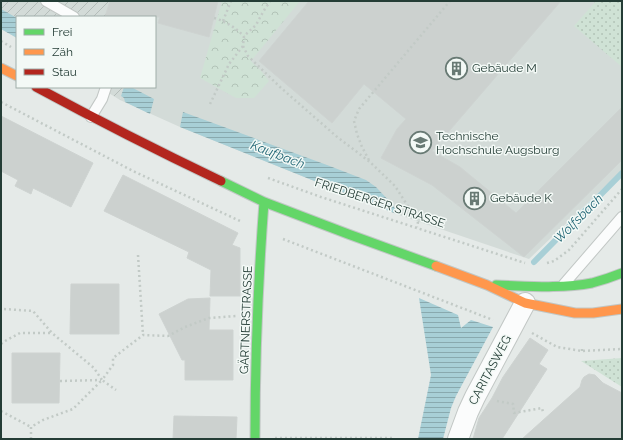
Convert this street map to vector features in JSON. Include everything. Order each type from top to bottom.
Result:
[{"type":"main road","points":[[1,68],[16,76]]},
{"type":"main road","points":[[38,88],[153,149],[264,202],[487,285],[525,303],[574,313],[594,313],[622,310]]},
{"type":"main road","name":"GÄRTNERSTRASSE","points":[[255,438],[257,317],[264,202]]},
{"type":"main road","points":[[562,286],[589,283],[614,277],[622,273]]},
{"type":"street","name":"CARITASWEG","points":[[458,439],[475,397],[525,303]]},
{"type":"lane","points":[[46,1],[72,16]]},
{"type":"lane","points":[[91,117],[102,99],[106,88]]},
{"type":"lane","points":[[487,285],[538,294],[562,286],[622,217]]},
{"type":"path","points":[[223,21],[231,1]]},
{"type":"path","points":[[210,104],[229,64],[243,46],[244,36],[256,25],[270,1]]},
{"type":"path","points":[[370,162],[362,147],[354,121],[359,109],[450,1]]},
{"type":"path","points":[[214,18],[235,27],[244,36]]},
{"type":"path","points":[[1,41],[12,47]]},
{"type":"path","points":[[243,46],[248,56],[280,87],[336,136],[370,162],[395,186],[418,222],[417,228]]},
{"type":"path","name":"FRIEDBERGER STRASSE","points":[[267,177],[321,197],[449,240],[529,264]]},
{"type":"path","points":[[541,265],[554,261],[569,250],[622,189]]},
{"type":"path","points":[[138,255],[143,335]]},
{"type":"path","points":[[4,309],[33,311],[52,333],[94,368],[102,380],[116,390]]},
{"type":"path","points":[[31,427],[43,420],[73,409],[102,380],[114,365],[113,358],[143,335],[168,336],[185,327],[209,318],[244,316],[257,317]]},
{"type":"path","points":[[1,344],[20,334],[52,333]]},
{"type":"path","points":[[582,346],[582,351]]},
{"type":"path","points":[[60,381],[102,380]]},
{"type":"path","points":[[475,397],[513,404],[514,413],[542,408],[542,412]]},
{"type":"path","points":[[1,411],[31,427]]},
{"type":"path","points":[[31,427],[31,439]]},
{"type":"path","points":[[255,438],[395,438]]},
{"type":"shaded area","points":[[1,1],[149,1],[144,16],[16,16],[16,37],[1,29]]},
{"type":"shaded area","name":"Technische Hochschule Augsburg","points":[[149,1],[622,1],[622,170],[529,259],[399,215],[180,127],[120,100],[124,88],[156,88],[156,16],[155,16]]},
{"type":"shaded area","points":[[101,88],[124,88],[120,100]]},
{"type":"green space","points":[[222,1],[300,1],[251,61],[269,81],[254,98],[236,98],[200,78]]},
{"type":"green space","points":[[596,1],[622,1],[622,67],[574,26]]},
{"type":"green space","points":[[622,358],[622,387],[581,361]]},
{"type":"water","points":[[1,9],[16,17],[16,37],[1,29]]},
{"type":"water","points":[[124,88],[133,88],[154,99],[150,114],[125,102],[124,98],[121,96]]},
{"type":"water","name":"Kaufbach","points":[[183,112],[366,180],[376,187],[392,204],[399,215],[180,127]]},
{"type":"water","points":[[419,298],[458,315],[461,328],[471,320],[493,327],[456,396],[451,408],[443,439],[418,439],[431,375]]},
{"type":"building","points":[[110,1],[218,1],[209,37],[158,23],[160,17],[156,16],[105,16]]},
{"type":"building","points":[[309,1],[561,1],[432,151],[460,167],[516,213],[622,107],[622,160],[524,257],[432,185],[381,158],[397,129],[406,119],[364,84],[332,123],[259,61]]},
{"type":"building","points":[[1,116],[93,163],[71,207],[33,188],[31,194],[15,186],[18,180],[1,171]]},
{"type":"building","points":[[123,175],[238,233],[232,245],[240,248],[240,296],[210,296],[211,270],[187,258],[189,252],[104,211]]},
{"type":"building","points":[[71,284],[119,284],[119,334],[70,334]]},
{"type":"building","points":[[210,298],[209,330],[233,330],[233,380],[185,380],[185,360],[182,360],[159,314],[188,299]]},
{"type":"building","points":[[530,338],[548,350],[539,364],[547,369],[502,439],[473,439],[479,418],[503,377]]},
{"type":"building","points":[[12,353],[60,353],[59,403],[12,403]]},
{"type":"building","points":[[589,374],[595,375],[603,383],[622,393],[622,439],[522,439],[580,387],[584,377]]},
{"type":"building","points":[[174,416],[237,417],[236,439],[173,439]]},
{"type":"waterway","name":"Wolfsbach","points":[[534,262],[622,173]]},
{"type":"traffic: fast","points":[[221,181],[264,202],[436,266]]},
{"type":"traffic: fast","points":[[255,439],[257,320],[264,202]]},
{"type":"traffic: fast","points":[[496,285],[544,287],[580,285],[592,283],[622,273]]},
{"type":"traffic: slow","points":[[1,68],[16,76]]},
{"type":"traffic: slow","points":[[436,266],[487,285],[525,303],[575,313],[593,313],[622,309]]},
{"type":"traffic: jam","points":[[38,88],[221,181]]},
{"type":"place","name":"Gebäude M","points":[[457,68]]},
{"type":"place","name":"Technische Hochschule Augsburg","points":[[421,143]]},
{"type":"place","name":"Gebäude K","points":[[474,198]]}]
